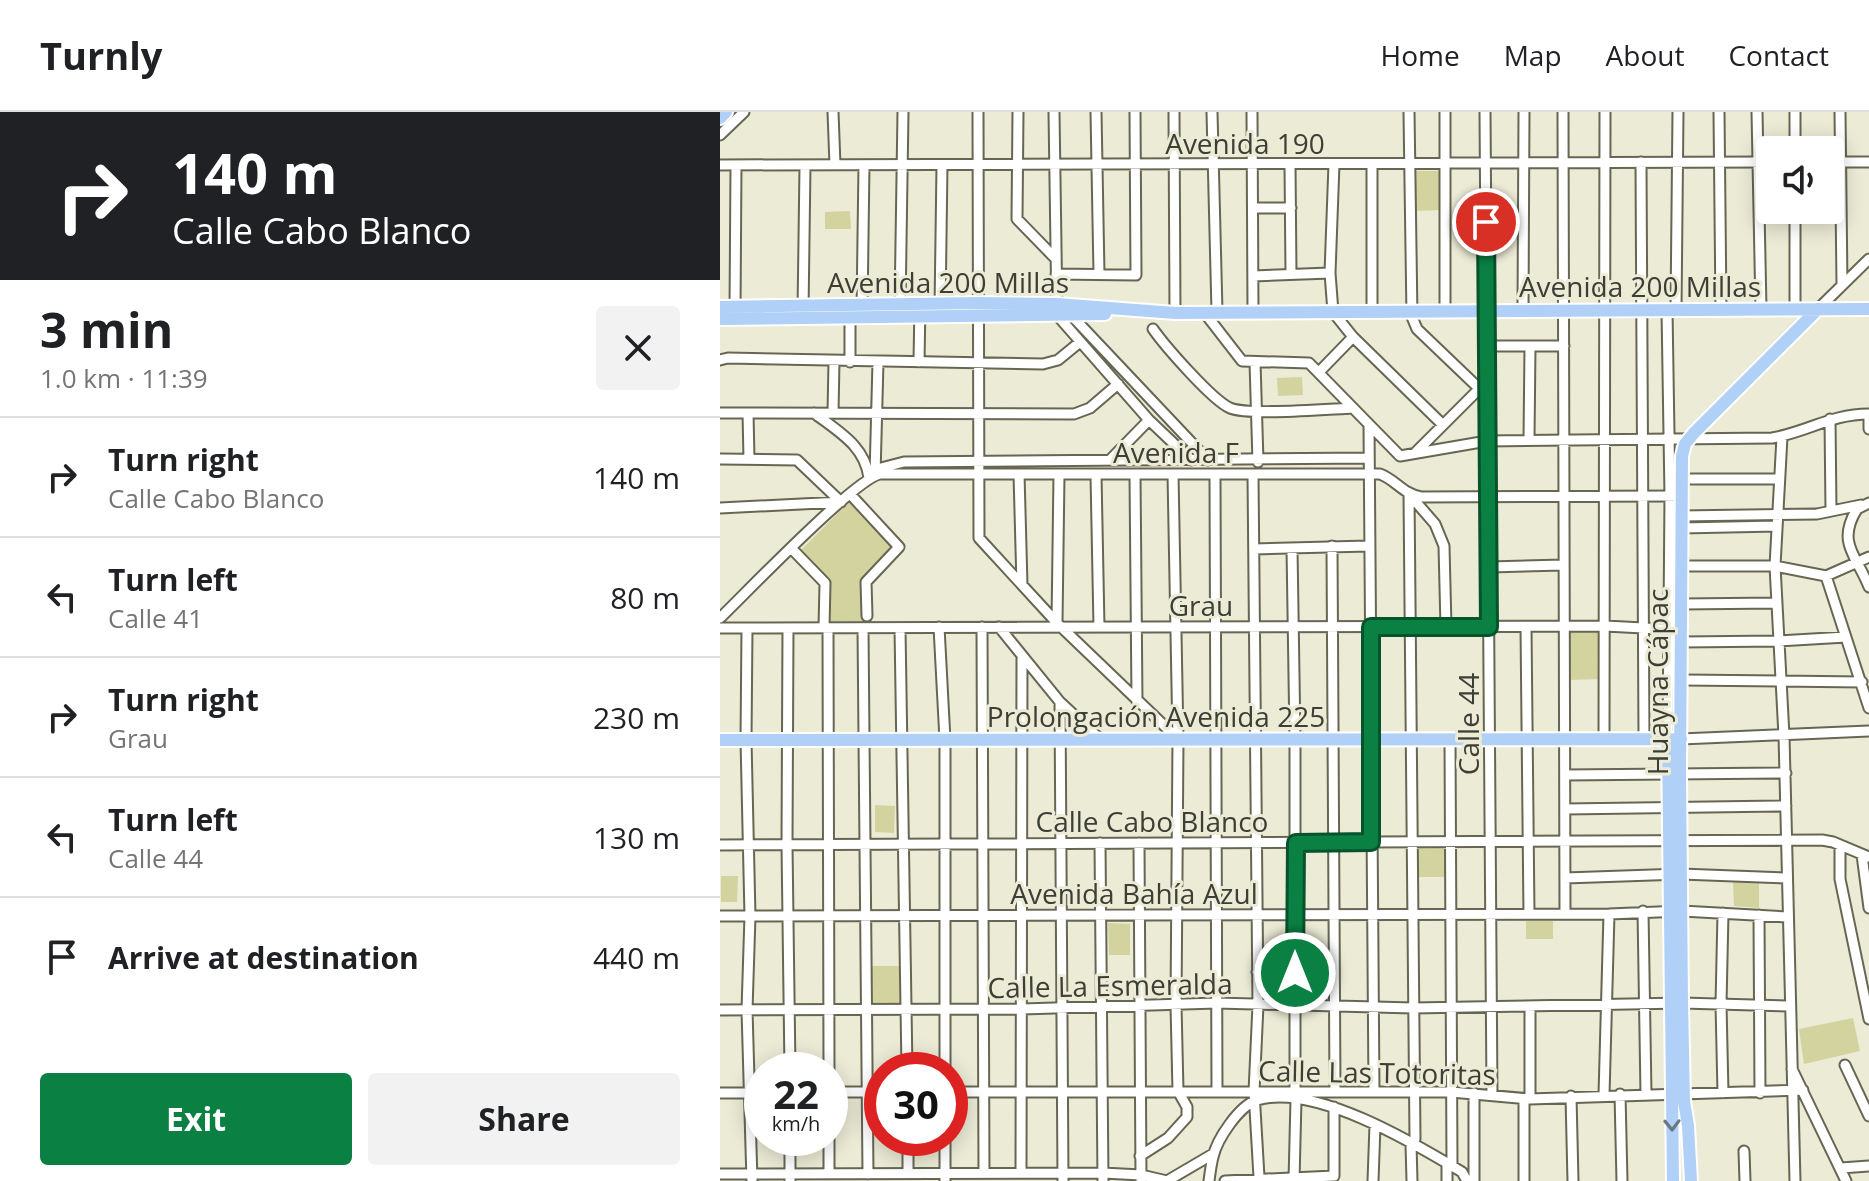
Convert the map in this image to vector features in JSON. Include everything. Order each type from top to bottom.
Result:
[{"type":"main road","name":"Avenida 200 Millas","points":[[720,307],[735,313]]},
{"type":"main road","points":[[1689,439],[1818,309]]},
{"type":"main road","name":"Avenida 200 Millas","points":[[1057,310],[1071,315],[1869,309]]},
{"type":"main road","name":"Avenida 200 Millas","points":[[720,319],[735,313],[920,310],[1175,313]]},
{"type":"main road","name":"Huayna Cápac","points":[[1673,1181],[1678,1094],[1674,739],[1682,680],[1678,634],[1681,522],[1676,496],[1682,479],[1682,456],[1689,439]]},
{"type":"main road","name":"Prolongación Avenida 225","points":[[720,740],[1674,739]]},
{"type":"main road","name":"Huayna Cápac","points":[[1678,1094],[1688,1126],[1691,1181]]},
{"type":"street","points":[[720,135],[744,112]]},
{"type":"street","points":[[833,112],[835,165]]},
{"type":"street","points":[[900,311],[903,112]]},
{"type":"street","points":[[978,112],[979,538],[1060,625],[1178,739]]},
{"type":"street","points":[[1018,112],[1018,222],[1054,257]]},
{"type":"street","points":[[1054,112],[1057,310],[1080,342],[1149,420],[1209,474],[1217,627],[1217,1091]]},
{"type":"street","points":[[1096,112],[1099,274]]},
{"type":"street","points":[[1056,274],[1136,275],[1135,112]]},
{"type":"street","points":[[1174,112],[1175,313]]},
{"type":"street","points":[[1212,112],[1210,312],[1242,361],[1302,362],[1320,371],[1400,456],[1487,441],[1782,437],[1851,414],[1869,414],[1869,429]]},
{"type":"street","points":[[1252,112],[1253,312]]},
{"type":"street","points":[[1409,112],[1410,311],[1417,329],[1483,392],[1414,454]]},
{"type":"street","points":[[1445,112],[1445,311]]},
{"type":"street","name":"Calle 44","points":[[1485,112],[1487,346],[1483,392],[1489,567],[1492,1095]]},
{"type":"street","points":[[1523,311],[1524,112]]},
{"type":"street","points":[[1563,112],[1565,914]]},
{"type":"street","points":[[1604,739],[1605,112]]},
{"type":"street","name":"Huayna Cápac","points":[[1674,739],[1678,634],[1676,496],[1669,439],[1679,163],[1678,112]]},
{"type":"street","points":[[1719,112],[1721,310]]},
{"type":"street","points":[[1757,112],[1757,136]]},
{"type":"street","points":[[1795,112],[1795,136]]},
{"type":"street","points":[[1838,136],[1840,112]]},
{"type":"street","points":[[1641,162],[1644,739]]},
{"type":"street","name":"Avenida 190","points":[[720,165],[1756,162]]},
{"type":"street","points":[[1844,162],[1869,162]]},
{"type":"street","points":[[1290,164],[1291,274]]},
{"type":"street","points":[[1334,164],[1330,273],[1333,312],[1353,337],[1443,425]]},
{"type":"street","points":[[1372,164],[1372,311]]},
{"type":"street","points":[[850,362],[856,312],[864,165]]},
{"type":"street","points":[[940,310],[942,165]]},
{"type":"street","points":[[735,313],[736,166]]},
{"type":"street","points":[[803,312],[805,166]]},
{"type":"street","points":[[1253,208],[1291,208]]},
{"type":"street","points":[[1759,224],[1761,309]]},
{"type":"street","points":[[1795,224],[1795,309]]},
{"type":"street","points":[[1839,224],[1842,285]]},
{"type":"street","points":[[1818,309],[1869,259]]},
{"type":"street","points":[[1253,276],[1330,273]]},
{"type":"street","points":[[919,362],[920,310]]},
{"type":"street","points":[[1071,315],[1208,460]]},
{"type":"street","points":[[1153,329],[1219,401],[1231,409],[1353,408]]},
{"type":"street","points":[[1320,371],[1353,337]]},
{"type":"street","points":[[720,360],[1052,363],[1080,342]]},
{"type":"street","points":[[1487,346],[1564,346]]},
{"type":"street","points":[[1529,439],[1530,347]]},
{"type":"street","points":[[833,413],[834,361]]},
{"type":"street","points":[[872,477],[878,414],[878,362]]},
{"type":"street","points":[[1255,362],[1258,460],[1254,549],[1258,1005],[1255,1096],[1259,1177]]},
{"type":"street","points":[[720,413],[1074,414],[1090,408],[1118,384]]},
{"type":"street","points":[[748,413],[749,459]]},
{"type":"street","points":[[814,413],[854,444],[872,477]]},
{"type":"street","points":[[1830,419],[1831,511]]},
{"type":"street","points":[[1110,460],[1149,420]]},
{"type":"street","points":[[1369,425],[1374,1091]]},
{"type":"street","points":[[1782,437],[1775,566],[1786,773],[1795,1181]]},
{"type":"street","points":[[720,618],[841,502],[881,468],[892,464],[1369,458]]},
{"type":"street","points":[[720,459],[801,461],[841,502]]},
{"type":"street","points":[[1019,474],[1022,585]]},
{"type":"street","points":[[1135,474],[1137,702]]},
{"type":"street","points":[[1140,1156],[1168,1138],[1187,1117],[1187,1107],[1178,1091],[1176,1005],[1178,739],[1173,474]]},
{"type":"street","name":"Avenida F","points":[[872,477],[1369,474],[1385,475],[1399,489],[1421,497],[1676,496]]},
{"type":"street","points":[[1059,475],[1060,625]]},
{"type":"street","points":[[1096,475],[1099,627]]},
{"type":"street","points":[[1682,479],[1779,479]]},
{"type":"street","points":[[850,494],[899,547],[866,582],[867,616]]},
{"type":"street","points":[[1409,494],[1435,524],[1444,546],[1446,627]]},
{"type":"street","points":[[1409,494],[1412,1092],[1415,1139],[1411,1144],[1412,1181]]},
{"type":"street","points":[[720,508],[841,502]]},
{"type":"street","points":[[1681,522],[1777,521],[1865,504]]},
{"type":"street","points":[[1865,504],[1852,517],[1847,537],[1850,554],[1869,587]]},
{"type":"street","points":[[1332,546],[1335,1091]]},
{"type":"street","points":[[1254,549],[1368,546]]},
{"type":"street","points":[[1292,548],[1296,843],[1295,1179]]},
{"type":"street","points":[[792,549],[825,583],[829,740],[829,1052]]},
{"type":"street","points":[[1682,566],[1775,566],[1826,576],[1869,557]]},
{"type":"street","points":[[1489,567],[1563,565]]},
{"type":"street","points":[[1826,576],[1869,708]]},
{"type":"street","points":[[1681,604],[1776,603]]},
{"type":"street","name":"Grau","points":[[720,628],[1605,626],[1778,641],[1846,637]]},
{"type":"street","points":[[939,627],[945,740],[945,1052]]},
{"type":"street","points":[[982,627],[984,1173]]},
{"type":"street","points":[[999,627],[1060,702],[1101,740]]},
{"type":"street","points":[[1526,627],[1529,914]]},
{"type":"street","points":[[747,628],[748,1052]]},
{"type":"street","points":[[788,628],[790,1052]]},
{"type":"street","points":[[863,628],[866,1052]]},
{"type":"street","points":[[900,628],[907,1052]]},
{"type":"street","points":[[1021,1173],[1022,659]]},
{"type":"street","points":[[1682,680],[1781,681],[1865,688]]},
{"type":"street","points":[[1060,702],[1063,1177]]},
{"type":"street","name":"Prolongación Avenida 225","points":[[1674,739],[1869,731]]},
{"type":"street","points":[[1447,1181],[1453,1008],[1450,740]]},
{"type":"street","points":[[1565,775],[1786,773]]},
{"type":"street","points":[[1565,809],[1786,806]]},
{"type":"street","name":"Calle Cabo Blanco","points":[[720,845],[1822,840],[1865,856]]},
{"type":"street","points":[[1100,843],[1103,1177]]},
{"type":"street","points":[[1139,843],[1141,1178]]},
{"type":"street","points":[[1840,846],[1840,879],[1864,971],[1869,1019]]},
{"type":"street","points":[[1865,856],[1869,908]]},
{"type":"street","points":[[1565,878],[1675,874],[1787,878]]},
{"type":"street","points":[[1643,911],[1646,1094]]},
{"type":"street","name":"Avenida Bahía Azul","points":[[720,916],[1491,915],[1676,911],[1787,917]]},
{"type":"street","points":[[1723,913],[1723,1093]]},
{"type":"street","points":[[1604,1095],[1609,914]]},
{"type":"street","points":[[1759,915],[1760,1093]]},
{"type":"street","points":[[1257,972],[1295,973]]},
{"type":"street","name":"Calle La Esmeralda","points":[[720,1010],[1022,1009],[1217,1003],[1374,1008],[1676,1003],[1789,1006]]},
{"type":"street","points":[[1524,1181],[1530,1006]]},
{"type":"street","points":[[1791,1065],[1846,1181]]},
{"type":"street","points":[[1845,1065],[1869,1116]]},
{"type":"street","name":"Calle Las Totoritas","points":[[968,1092],[1217,1091],[1255,1096],[1295,1096],[1335,1091],[1374,1091],[1474,1093],[1527,1099],[1803,1090]]},
{"type":"street","points":[[720,1093],[744,1093]]},
{"type":"street","points":[[1474,1093],[1474,1181]]},
{"type":"street","points":[[1620,1094],[1622,1181]]},
{"type":"street","points":[[720,1174],[790,1178],[829,1174],[908,1173],[945,1177],[1021,1173],[1174,1180],[1213,1154],[1255,1096]]},
{"type":"street","points":[[1295,1096],[1334,1107],[1396,1133],[1462,1172],[1467,1181]]},
{"type":"street","points":[[1571,1096],[1573,1181]]},
{"type":"street","points":[[1225,1181],[1259,1177],[1295,1179],[1334,1176],[1334,1107]]},
{"type":"street","points":[[1373,1181],[1375,1125]]},
{"type":"street","points":[[1744,1151],[1745,1181]]},
{"type":"street","points":[[1209,1181],[1213,1154]]},
{"type":"street","points":[[751,1156],[752,1178]]},
{"type":"street","points":[[790,1156],[790,1178]]},
{"type":"street","points":[[829,1156],[829,1174]]},
{"type":"street","points":[[868,1156],[868,1174]]},
{"type":"street","points":[[908,1156],[908,1173]]},
{"type":"street","points":[[945,1156],[945,1177]]},
{"type":"street","points":[[1841,1168],[1869,1166]]},
{"type":"green space","points":[[1414,171],[1442,171],[1441,210],[1414,211]]},
{"type":"green space","points":[[850,211],[851,229],[825,229],[825,212]]},
{"type":"green space","points":[[1302,377],[1303,395],[1278,396],[1277,378]]},
{"type":"green space","points":[[849,502],[896,548],[863,582],[863,626],[827,626],[826,582],[798,553]]},
{"type":"green space","points":[[1569,632],[1602,632],[1600,679],[1570,680]]},
{"type":"green space","points":[[875,805],[895,806],[894,833],[875,832]]},
{"type":"green space","points":[[1415,845],[1448,845],[1448,877],[1415,877]]},
{"type":"green space","points":[[721,876],[738,876],[737,902],[721,902]]},
{"type":"green space","points":[[1733,881],[1759,883],[1759,908],[1734,906]]},
{"type":"green space","points":[[1526,921],[1553,921],[1553,939],[1526,939]]},
{"type":"green space","points":[[1108,923],[1130,924],[1130,955],[1109,955]]},
{"type":"green space","points":[[871,966],[901,966],[901,1004],[871,1004]]},
{"type":"green space","points":[[1853,1018],[1860,1051],[1804,1064],[1799,1029]]},
{"type":"route","points":[[1295,973],[1296,843],[1371,842],[1371,627],[1489,627],[1486,222]]}]
